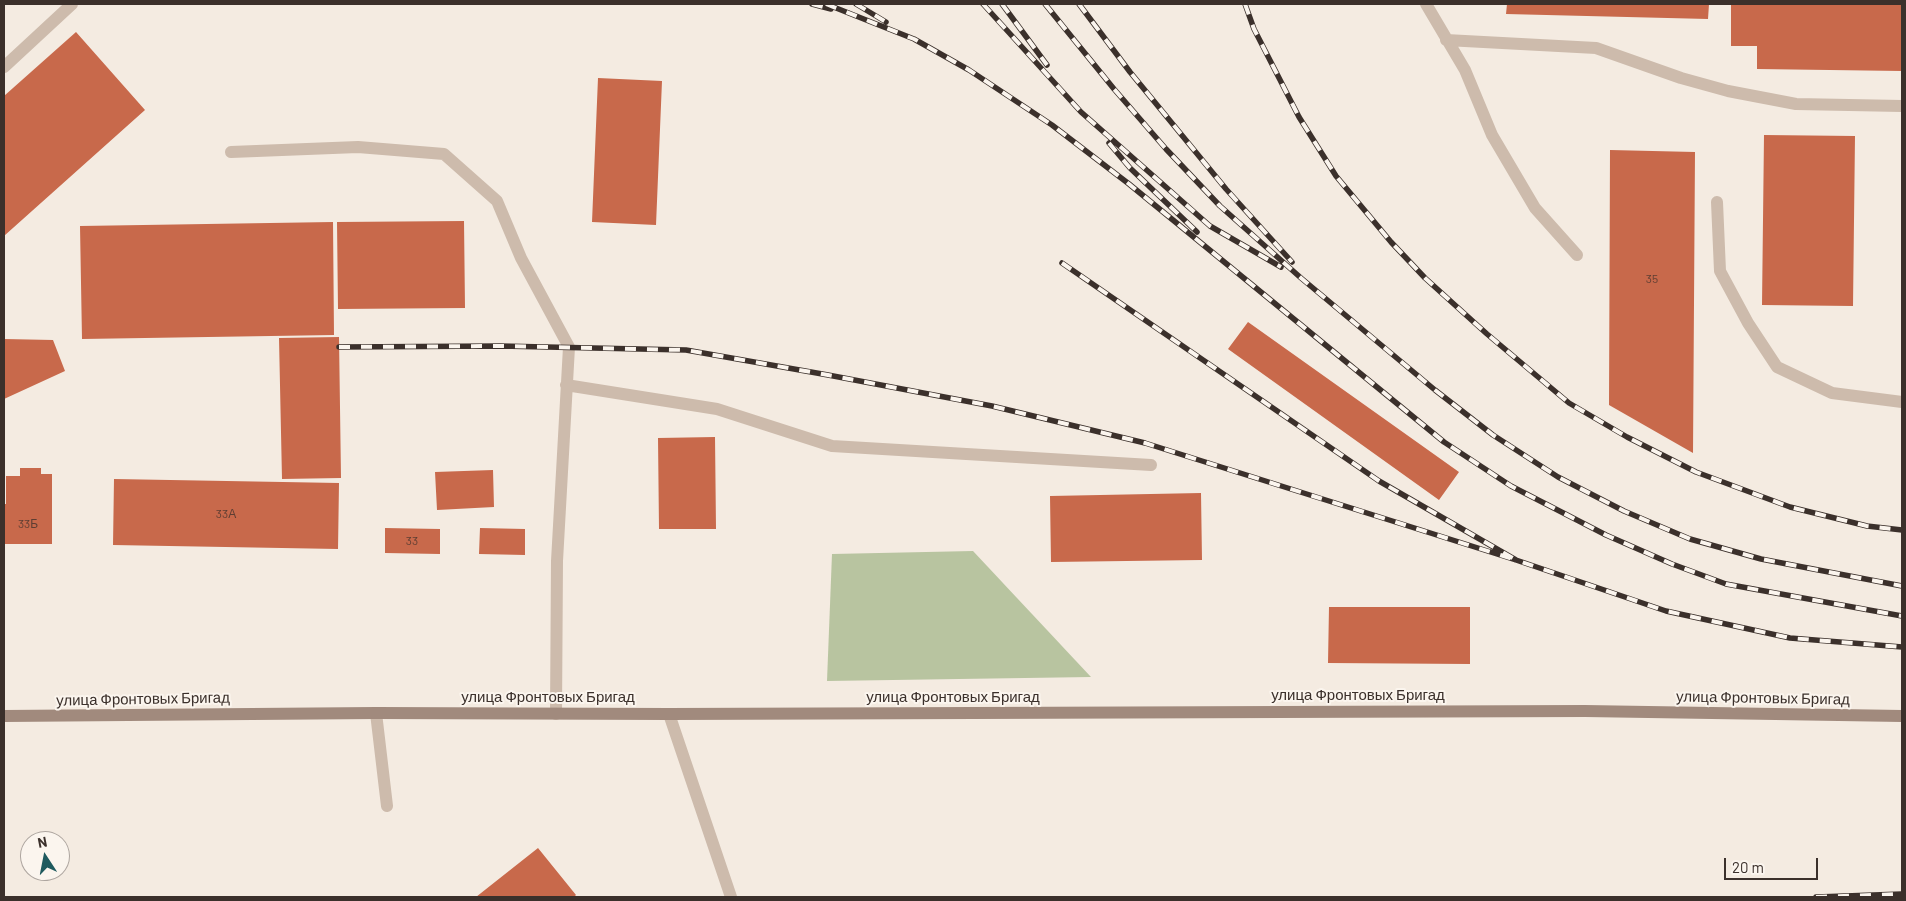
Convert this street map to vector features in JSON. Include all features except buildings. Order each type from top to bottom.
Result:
[{"type":"main road","name":"улица Фронтовых Бригад","points":[[4,716],[376,713],[1585,711],[1902,716]]},
{"type":"lane","points":[[4,67],[72,4]]},
{"type":"lane","points":[[1426,4],[1465,70],[1492,135],[1535,208],[1577,255]]},
{"type":"lane","points":[[1446,40],[1596,48],[1681,78],[1728,91],[1796,104],[1902,106]]},
{"type":"lane","points":[[230,152],[358,147],[444,154],[497,201],[521,258],[569,347],[557,561],[556,714]]},
{"type":"lane","points":[[1718,202],[1720,271],[1748,323],[1777,367],[1832,393],[1902,402]]},
{"type":"lane","points":[[566,385],[717,409],[832,446],[1151,465]]},
{"type":"lane","points":[[376,713],[387,806]]},
{"type":"lane","points":[[669,714],[731,897]]},
{"type":"green space","points":[[973,551],[1091,677],[827,681],[832,554]]},
{"type":"railway","points":[[812,4],[831,9]]},
{"type":"railway","points":[[826,4],[914,39],[969,70],[1052,125],[1129,184],[1444,442],[1511,486],[1606,535],[1672,564],[1726,584],[1902,616]]},
{"type":"railway","points":[[856,4],[886,22]]},
{"type":"railway","points":[[983,4],[1081,112],[1210,226],[1281,267]]},
{"type":"railway","points":[[1002,4],[1047,65]]},
{"type":"railway","points":[[1045,4],[1114,89],[1166,149],[1220,206],[1301,278],[1435,390],[1493,435],[1558,477],[1624,511],[1690,539],[1761,559],[1902,586]]},
{"type":"railway","points":[[1079,4],[1130,72],[1226,189],[1292,262]]},
{"type":"railway","points":[[1245,4],[1254,29],[1299,117],[1336,176],[1391,242],[1425,278],[1487,334],[1569,403],[1627,437],[1696,472],[1790,507],[1867,526],[1902,530]]},
{"type":"railway","points":[[1109,143],[1130,168],[1197,232]]},
{"type":"railway","points":[[1062,263],[1379,481],[1516,560],[1666,611],[1790,638],[1902,647]]},
{"type":"railway","points":[[339,347],[500,346],[686,350],[828,375],[992,406],[1145,443],[1516,560]]},
{"type":"railway","points":[[1816,897],[1902,894]]}]
